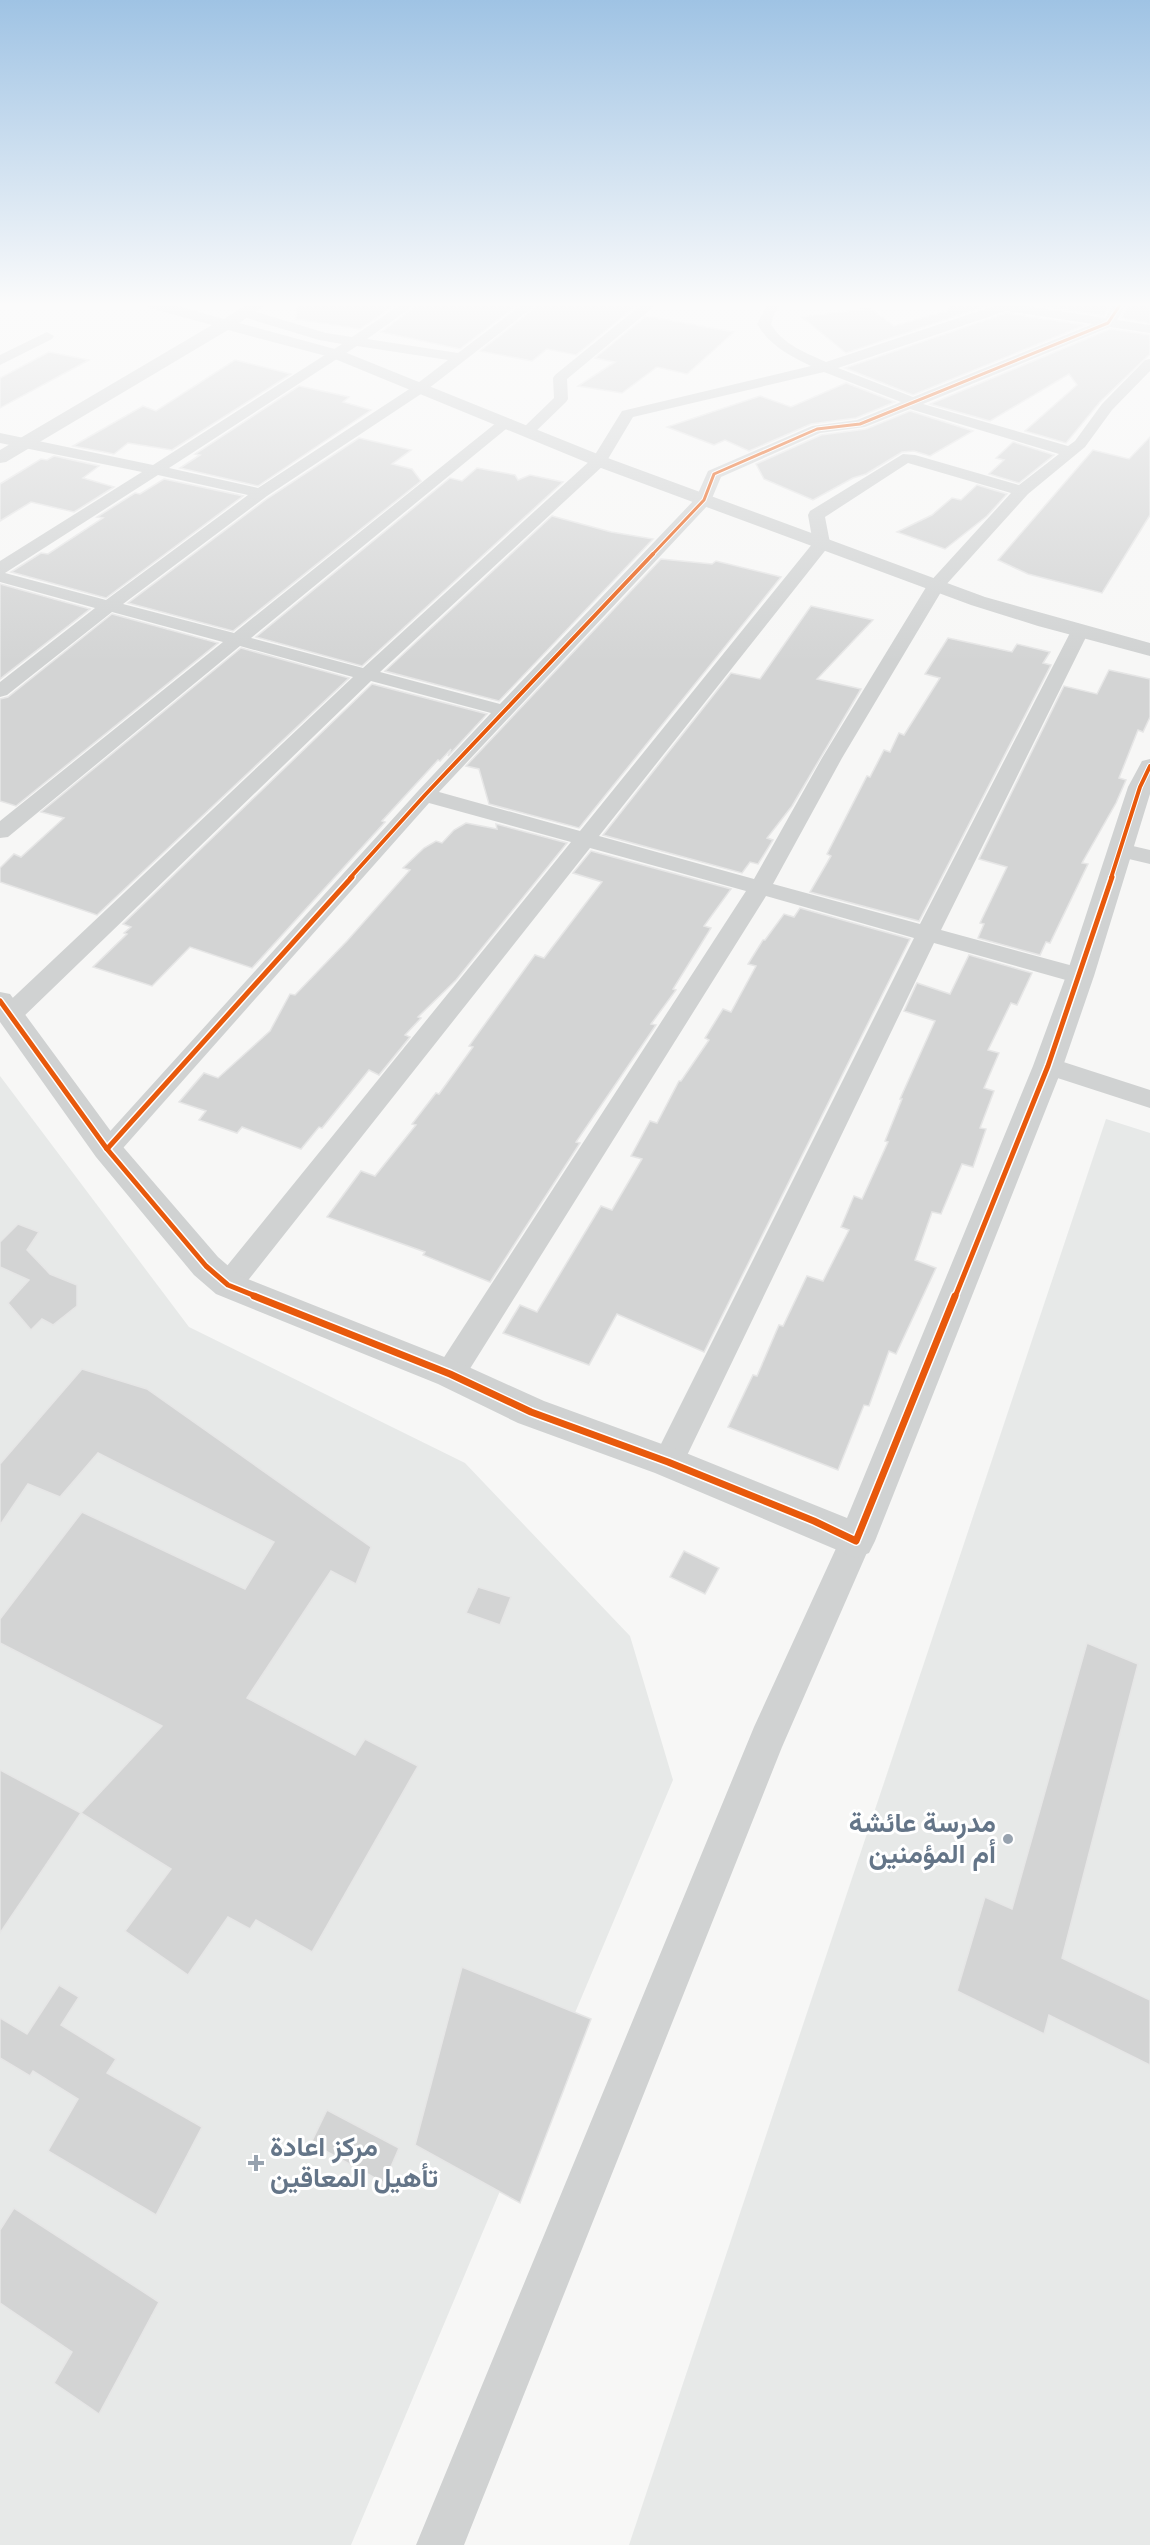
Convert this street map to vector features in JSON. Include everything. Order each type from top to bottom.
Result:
[{"type":"street","points":[[0,458],[59,424]]},
{"type":"street","points":[[0,569],[227,424]]},
{"type":"street","points":[[0,691],[107,607],[261,493],[366,424]]},
{"type":"street","points":[[0,832],[504,424]]},
{"type":"street","points":[[510,424],[598,461],[1013,613],[1150,650]]},
{"type":"street","points":[[528,431],[535,424]]},
{"type":"street","points":[[621,424],[598,461],[5,1007],[107,1149],[206,1266],[228,1285],[450,1374],[531,1412],[668,1462],[814,1521],[856,1541]]},
{"type":"street","points":[[107,1149],[425,795],[704,500],[714,474],[817,429],[861,424]]},
{"type":"street","points":[[978,424],[1070,452]]},
{"type":"street","points":[[450,1374],[759,889],[832,758],[937,584],[1022,491],[1080,444],[1095,424]]},
{"type":"street","points":[[0,438],[261,493]]},
{"type":"street","points":[[822,543],[816,515],[903,459],[915,459],[1022,491]]},
{"type":"street","points":[[228,1285],[822,543]]},
{"type":"street","points":[[0,577],[365,676],[505,711]]},
{"type":"street","points":[[668,1462],[927,934],[1080,632]]},
{"type":"street","points":[[440,2545],[771,1730],[856,1541],[1048,1066],[1080,976],[1135,853],[1147,781]]},
{"type":"street","points":[[425,795],[1080,976]]},
{"type":"street","points":[[1048,1066],[1150,1099]]},
{"type":"shaded area","name":"مركز اعادة تأهيل المعاقين","points":[[0,1076],[189,1327],[465,1463],[630,1636],[673,1780],[351,2545],[0,2545]]},
{"type":"shaded area","name":"مدرسة عائشة أم المؤمنين","points":[[1106,1119],[1150,1133],[1150,2545],[629,2545]]},
{"type":"building","points":[[112,424],[213,424],[172,450],[128,443],[114,454],[73,446]]},
{"type":"building","points":[[241,424],[351,424],[258,486],[180,468],[200,455],[195,454]]},
{"type":"building","points":[[677,424],[813,424],[749,451],[725,440],[714,445],[667,427]]},
{"type":"building","points":[[879,424],[950,424],[973,431],[930,456],[914,451],[902,452],[866,474],[853,478],[813,500],[764,479],[756,464],[821,435],[866,429]]},
{"type":"building","points":[[1033,424],[1082,424],[1066,443],[1025,431]]},
{"type":"building","points":[[1150,437],[1150,515],[1102,593],[1028,574],[998,560],[1093,450],[1129,459]]},
{"type":"building","points":[[359,438],[411,450],[392,464],[412,469],[421,481],[233,631],[128,603],[268,498]]},
{"type":"building","points":[[1013,442],[1054,455],[1019,483],[989,474],[1004,460],[996,458]]},
{"type":"building","points":[[54,456],[99,466],[83,478],[114,487],[74,512],[31,502],[0,521],[0,484],[41,459],[47,460]]},
{"type":"building","points":[[477,468],[515,475],[518,480],[530,475],[563,482],[362,666],[256,637],[450,478],[462,481]]},
{"type":"building","points":[[164,479],[243,496],[106,598],[11,572],[41,553],[48,554],[103,518],[97,517],[135,493],[140,494]]},
{"type":"building","points":[[977,485],[1007,494],[987,516],[945,549],[897,532],[932,515],[952,498],[961,500]]},
{"type":"building","points":[[552,516],[611,532],[653,539],[499,701],[385,671]]},
{"type":"building","points":[[661,559],[712,564],[716,561],[781,577],[579,828],[489,804],[479,769],[466,766]]},
{"type":"building","points":[[0,584],[90,609],[0,679]]},
{"type":"building","points":[[811,606],[873,620],[817,679],[861,689],[792,806],[767,838],[773,840],[758,864],[750,862],[742,873],[603,835],[731,673],[760,679]]},
{"type":"building","points":[[112,614],[218,643],[16,806],[0,801],[0,699],[8,697]]},
{"type":"building","points":[[948,638],[1012,652],[1017,644],[1050,652],[1043,663],[1051,665],[919,921],[810,892],[831,856],[827,854],[867,776],[870,777],[884,750],[890,752],[899,733],[904,735],[940,678],[925,674]]},
{"type":"building","points":[[241,648],[349,678],[97,915],[0,882],[0,868],[14,854],[21,857],[64,818],[41,812]]},
{"type":"building","points":[[1109,670],[1150,679],[1150,717],[1143,732],[1138,730],[1119,778],[1126,780],[1116,803],[1082,863],[1088,864],[1050,943],[1046,942],[1040,955],[978,938],[984,924],[980,923],[1007,867],[979,859],[1064,686],[1097,694]]},
{"type":"building","points":[[372,684],[487,714],[448,756],[451,749],[440,761],[438,760],[382,821],[385,822],[252,968],[190,947],[152,986],[93,967],[127,934],[124,933],[131,927],[123,924]]},
{"type":"building","points":[[466,823],[497,829],[496,824],[567,843],[456,980],[418,1017],[421,1018],[405,1035],[410,1037],[379,1075],[369,1070],[322,1128],[319,1127],[301,1149],[242,1127],[237,1133],[199,1120],[206,1111],[179,1102],[204,1073],[218,1078],[270,1031],[290,994],[295,995],[410,870],[403,868],[424,848],[436,841],[442,843],[454,830]]},
{"type":"building","points":[[591,851],[731,889],[704,926],[711,928],[673,989],[676,990],[651,1024],[656,1025],[576,1142],[580,1143],[490,1282],[423,1255],[425,1252],[327,1217],[361,1171],[375,1176],[416,1125],[412,1124],[436,1093],[439,1094],[473,1047],[469,1046],[535,955],[544,958],[602,882],[573,873]]},
{"type":"building","points":[[800,908],[910,939],[704,1352],[617,1314],[589,1365],[503,1333],[520,1305],[537,1312],[601,1206],[612,1210],[642,1159],[631,1156],[650,1121],[657,1123],[679,1081],[709,1040],[705,1038],[723,1009],[731,1012],[756,966],[748,964],[763,940],[784,914],[794,917]]},
{"type":"building","points":[[969,955],[1032,973],[1017,1005],[1011,1003],[988,1050],[999,1053],[984,1088],[994,1091],[980,1128],[986,1129],[973,1167],[962,1164],[941,1214],[932,1212],[915,1260],[936,1268],[896,1354],[889,1351],[869,1406],[864,1405],[838,1470],[728,1427],[753,1375],[757,1376],[779,1325],[783,1326],[807,1276],[823,1281],[849,1230],[841,1227],[854,1196],[862,1199],[888,1142],[885,1141],[902,1099],[900,1099],[935,1021],[904,1011],[917,983],[950,994]]},
{"type":"building","points":[[18,1224],[39,1232],[27,1250],[50,1274],[77,1285],[77,1306],[53,1325],[42,1319],[31,1330],[8,1303],[29,1280],[0,1267],[0,1242]]},
{"type":"building","points":[[82,1369],[147,1389],[371,1547],[356,1584],[331,1571],[247,1698],[355,1755],[365,1739],[418,1766],[312,1952],[256,1920],[250,1929],[228,1917],[188,1975],[125,1931],[171,1869],[81,1813],[162,1726],[0,1643],[0,1619],[82,1512],[245,1589],[274,1542],[98,1453],[60,1497],[28,1484],[0,1525],[0,1464]]},
{"type":"building","points":[[684,1551],[719,1568],[705,1594],[670,1577]]},
{"type":"building","points":[[478,1587],[511,1597],[500,1625],[466,1613]]},
{"type":"building","points":[[1087,1643],[1138,1664],[1062,1958],[1150,2000],[1150,2065],[1049,2015],[1044,2034],[957,1991],[985,1897],[1012,1909]]},
{"type":"building","points":[[0,1770],[81,1813],[0,1933]]},
{"type":"building","points":[[462,1967],[591,2019],[520,2203],[415,2145]]},
{"type":"building","points":[[59,1985],[79,1997],[61,2025],[116,2059],[107,2073],[202,2127],[156,2215],[48,2151],[78,2099],[33,2071],[30,2076],[0,2058],[0,2018],[27,2034]]},
{"type":"building","points":[[327,2110],[399,2148],[384,2183],[311,2143]]},
{"type":"building","points":[[14,2208],[159,2302],[99,2414],[54,2383],[72,2352],[0,2303],[0,2230]]},
{"type":"cycle path","points":[[107,1149],[425,795],[704,500],[714,474],[817,429],[861,424]]},
{"type":"cycle path","points":[[0,1001],[107,1149],[206,1266],[228,1285],[450,1374],[531,1412],[668,1462],[814,1521],[856,1541],[1048,1066],[1080,976],[1140,787],[1150,766]]},
{"type":"place","name":"مدرسة عائشة أم المؤمنين","points":[[1008,1839]]},
{"type":"place","name":"مركز اعادة تأهيل المعاقين","points":[[256,2163]]}]
